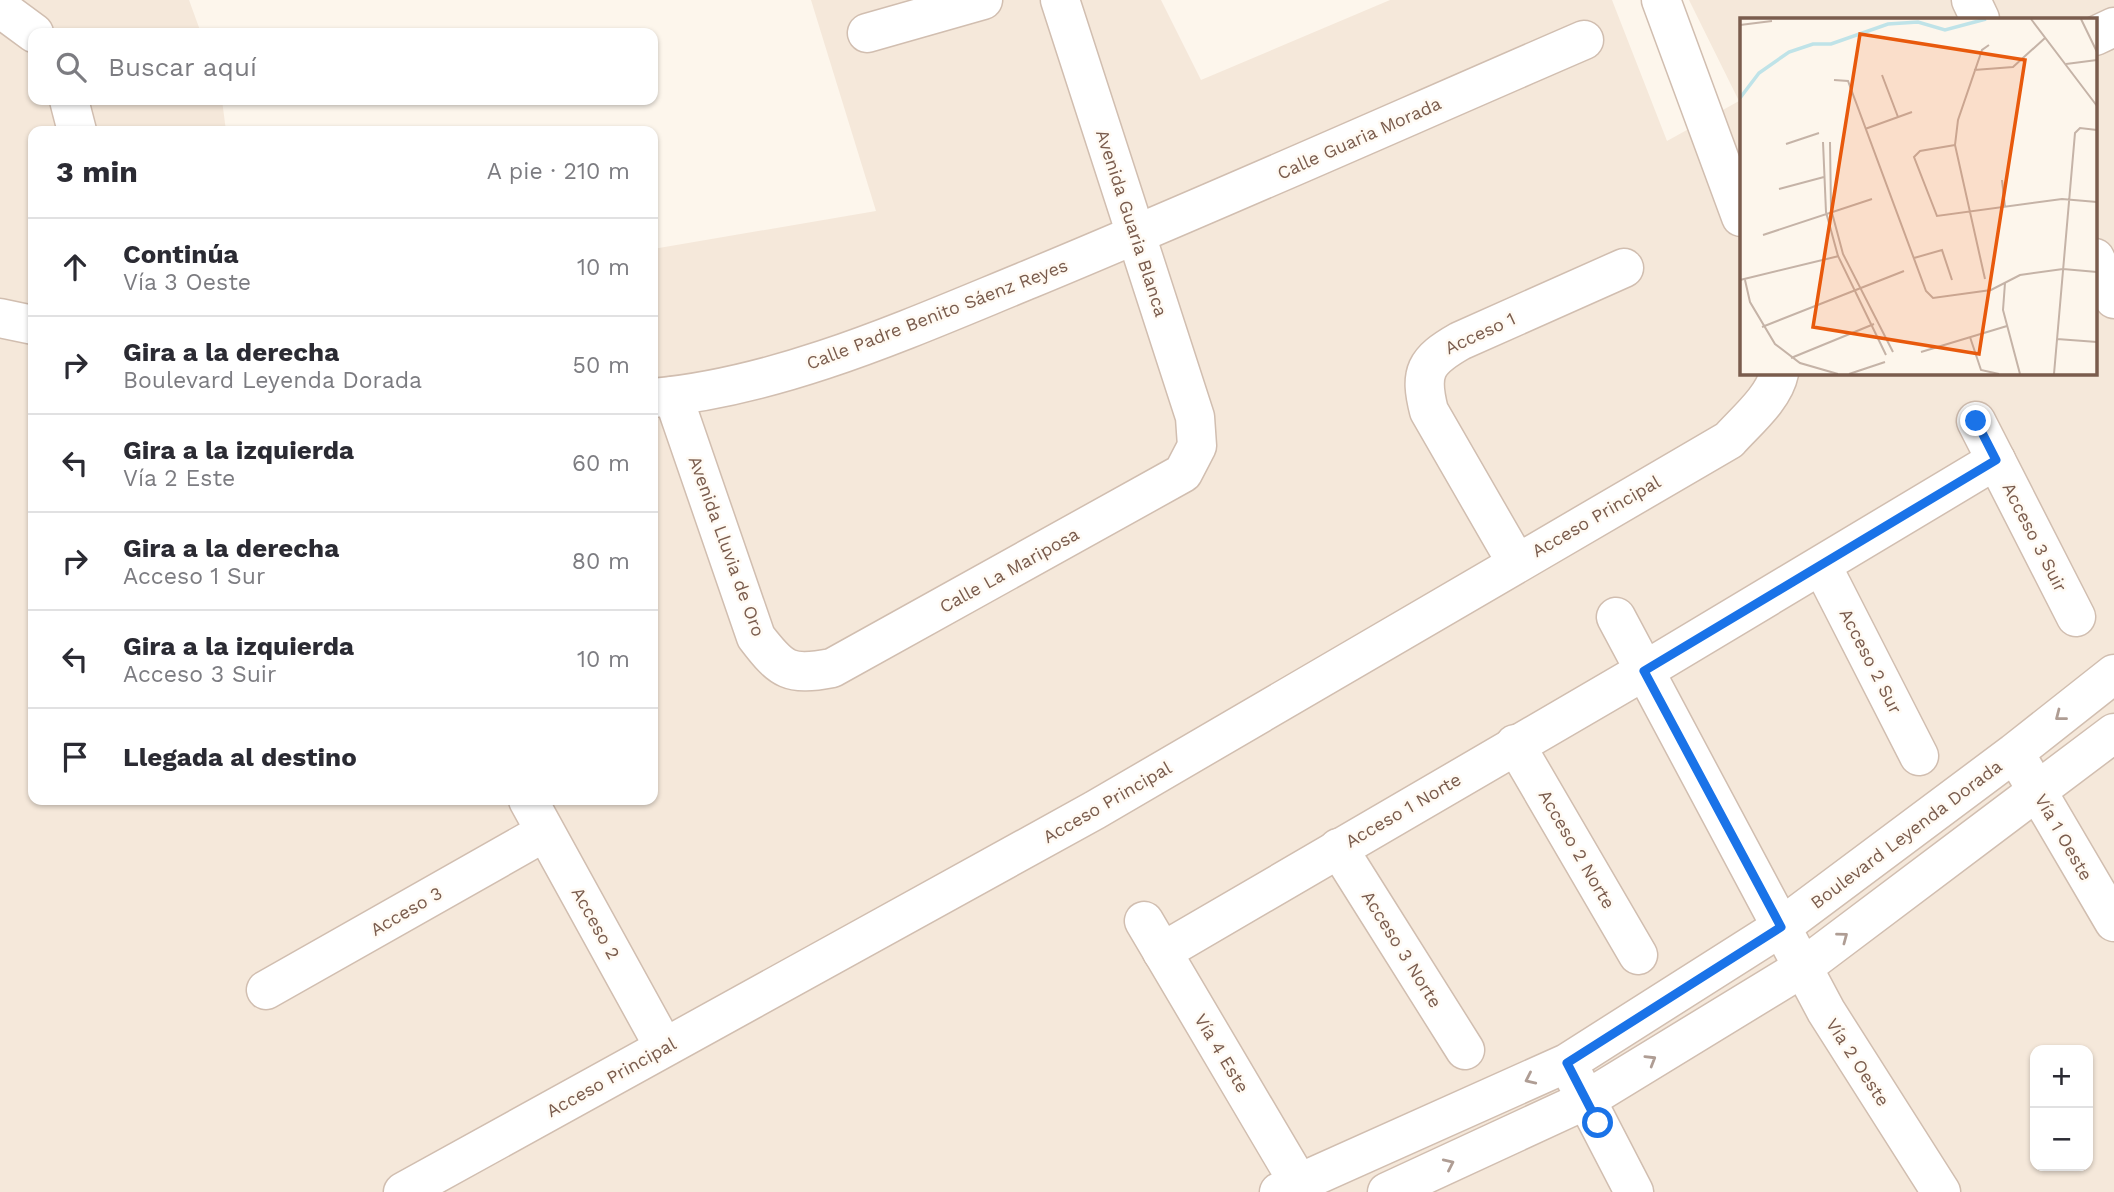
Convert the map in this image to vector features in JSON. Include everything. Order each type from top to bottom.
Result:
[{"type":"street","points":[[867,33],[983,0]]},
{"type":"street","name":"Avenida Guaria Blanca","points":[[1060,0],[1195,417],[1197,446]]},
{"type":"street","points":[[1661,0],[1740,215]]},
{"type":"street","points":[[1971,0],[1980,18]]},
{"type":"street","points":[[0,8],[28,29]]},
{"type":"street","points":[[2096,36],[2114,27]]},
{"type":"street","name":"Calle Guaria Morada","points":[[1135,235],[1584,40]]},
{"type":"street","points":[[70,105],[76,126]]},
{"type":"street","name":"Calle Padre Benito Sáenz Reyes","points":[[663,397],[795,369],[868,345],[1135,235]]},
{"type":"street","points":[[2096,260],[2114,299]]},
{"type":"street","name":"Acceso 1","points":[[1516,562],[1429,411],[1423,387],[1425,371],[1436,354],[1460,341],[1624,268]]},
{"type":"street","points":[[0,318],[28,324]]},
{"type":"street","name":"Acceso Principal","points":[[403,1192],[1095,810],[1516,562],[1730,440],[1777,382],[1779,374]]},
{"type":"street","name":"Avenida Lluvia de Oro","points":[[663,397],[757,637],[778,665],[806,673]]},
{"type":"street","name":"Acceso 3 Suir","points":[[1976,421],[2076,617]]},
{"type":"street","name":"Calle La Mariposa","points":[[806,673],[832,668],[1183,473],[1197,446]]},
{"type":"street","name":"Acceso 1 Norte","points":[[1153,937],[1338,848],[1644,671],[1996,460]]},
{"type":"street","name":"Acceso 2 Sur","points":[[1822,566],[1919,756]]},
{"type":"street","name":"Vía 2 Oeste","points":[[1616,617],[1826,1012],[1941,1192]]},
{"type":"street","name":"Boulevard Leyenda Dorada","points":[[1295,1190],[1567,1063],[1781,927],[2014,753],[2114,674]]},
{"type":"street","points":[[1387,1192],[1586,1100],[1802,968],[2036,789],[2114,733]]},
{"type":"street","name":"Acceso 2 Norte","points":[[1516,744],[1638,955]]},
{"type":"street","name":"Vía 1 Oeste","points":[[2014,753],[2114,922]]},
{"type":"street","name":"Acceso 2","points":[[536,816],[664,1046]]},
{"type":"street","name":"Acceso 3","points":[[267,990],[536,816]]},
{"type":"street","name":"Acceso 3 Norte","points":[[1338,848],[1465,1050]]},
{"type":"street","name":"Vía 4 Este","points":[[1153,937],[1295,1190]]},
{"type":"street","points":[[1567,1063],[1634,1192]]},
{"type":"shaded area","points":[[0,0],[189,0],[199,28],[28,28],[28,105],[223,105],[225,126],[28,126],[28,805],[658,805],[658,248],[876,211],[811,0],[1161,0],[1201,80],[1390,0],[1612,0],[1667,141],[1739,101],[1689,0],[2114,0],[2114,1192],[0,1192]]},
{"type":"route","points":[[1598,1123],[1567,1063],[1781,927],[1644,671],[1996,460],[1976,421]]}]
